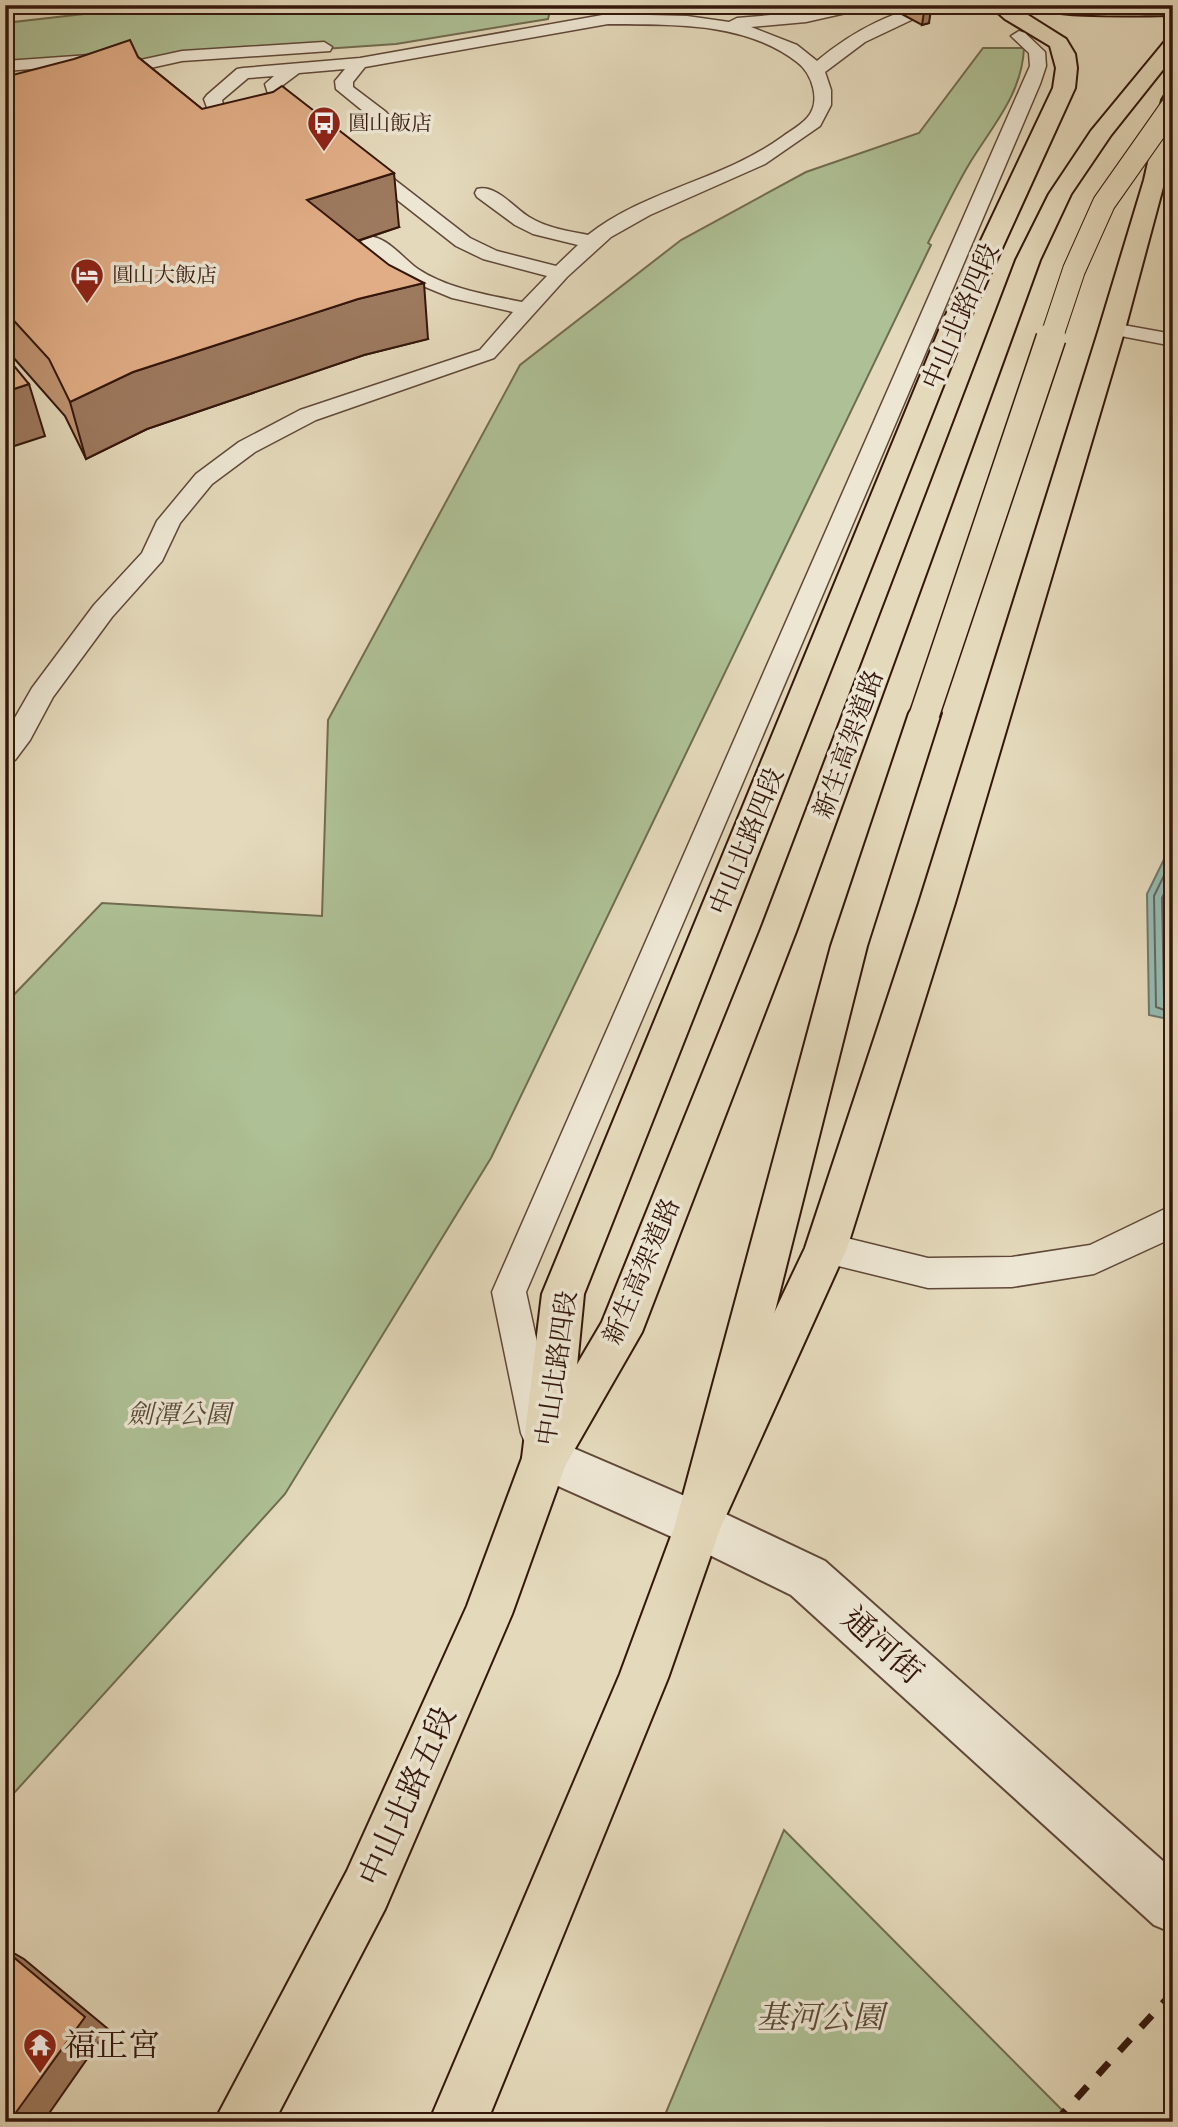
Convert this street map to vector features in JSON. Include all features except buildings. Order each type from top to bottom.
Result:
[{"type":"main road","name":"中山北路四段","points":[[545,1458],[563,1294],[955,323],[1064,88],[1068,61],[1062,46],[1040,29],[1010,14],[999,5]]},
{"type":"main road","points":[[1040,5],[1084,9],[1173,9]]},
{"type":"main road","name":"新生高架道路","points":[[545,1458],[620,1332],[779,929],[1028,260],[1060,194],[1102,131],[1173,44]]},
{"type":"main road","points":[[458,2122],[643,1678],[698,1525],[826,1248],[937,903],[1112,329],[1155,180],[1173,103]]},
{"type":"main road","points":[[698,1525],[849,946],[1074,270],[1104,203],[1173,103]]},
{"type":"main road","name":"中山北路五段","points":[[243,2122],[366,1890],[488,1614],[545,1458]]},
{"type":"street","name":"通河街","points":[[545,1458],[698,1525],[808,1578],[1173,1906]]},
{"type":"lane","points":[[715,24],[806,17],[862,5]]},
{"type":"lane","points":[[817,70],[835,53],[861,36],[935,5]]},
{"type":"lane","points":[[5,752],[21,734],[41,694],[103,611],[153,556],[169,521],[204,479],[247,447],[308,415],[486,354],[525,309],[592,242],[619,223],[742,168],[782,147],[817,118],[823,90],[817,70],[798,52],[766,38],[715,24],[686,20],[608,19],[360,63],[217,75]]},
{"type":"lane","points":[[376,43],[432,39],[491,30],[538,30]]},
{"type":"lane","name":"中山北路四段","points":[[545,1458],[509,1292],[1031,84],[1038,66],[1037,52],[1019,36]]},
{"type":"lane","points":[[5,66],[335,46]]},
{"type":"lane","points":[[76,78],[154,64],[182,56]]},
{"type":"lane","points":[[360,63],[344,81],[345,89],[380,116]]},
{"type":"lane","points":[[294,68],[274,84],[276,96],[463,242],[489,255],[560,273]]},
{"type":"lane","points":[[243,73],[213,99],[217,115],[257,147]]},
{"type":"lane","points":[[104,89],[141,78],[167,77]]},
{"type":"lane","points":[[484,193],[540,230],[592,242]]},
{"type":"lane","points":[[371,241],[413,275],[459,294],[525,309]]},
{"type":"lane","points":[[1112,329],[1173,340]]},
{"type":"lane","points":[[826,1248],[928,1273],[1012,1272],[1094,1259],[1154,1231],[1173,1219]]},
{"type":"green space","points":[[163,5],[571,5],[550,11],[548,19],[396,44],[5,71],[5,23]]},
{"type":"green space","name":"劍潭公園","points":[[983,48],[1024,48],[1022,64],[1012,94],[965,171],[928,243],[931,245],[491,1158],[285,1494],[5,1803],[5,1004],[102,903],[322,916],[328,720],[520,365],[681,240],[806,172],[919,133]]},
{"type":"green space","name":"基河公園","points":[[784,1830],[1074,2122],[662,2122]]},
{"type":"water","points":[[1173,841],[1173,1020],[1149,1015],[1147,894]]},
{"type":"railway","points":[[1055,2122],[1173,1992]]},
{"type":"railway","points":[[1165,2122],[1173,2113]]},
{"type":"place","name":"圓山飯店","points":[[324,153]]},
{"type":"place","name":"圓山大飯店","points":[[87,305]]},
{"type":"place","name":"福正宮","points":[[40,2075]]}]
